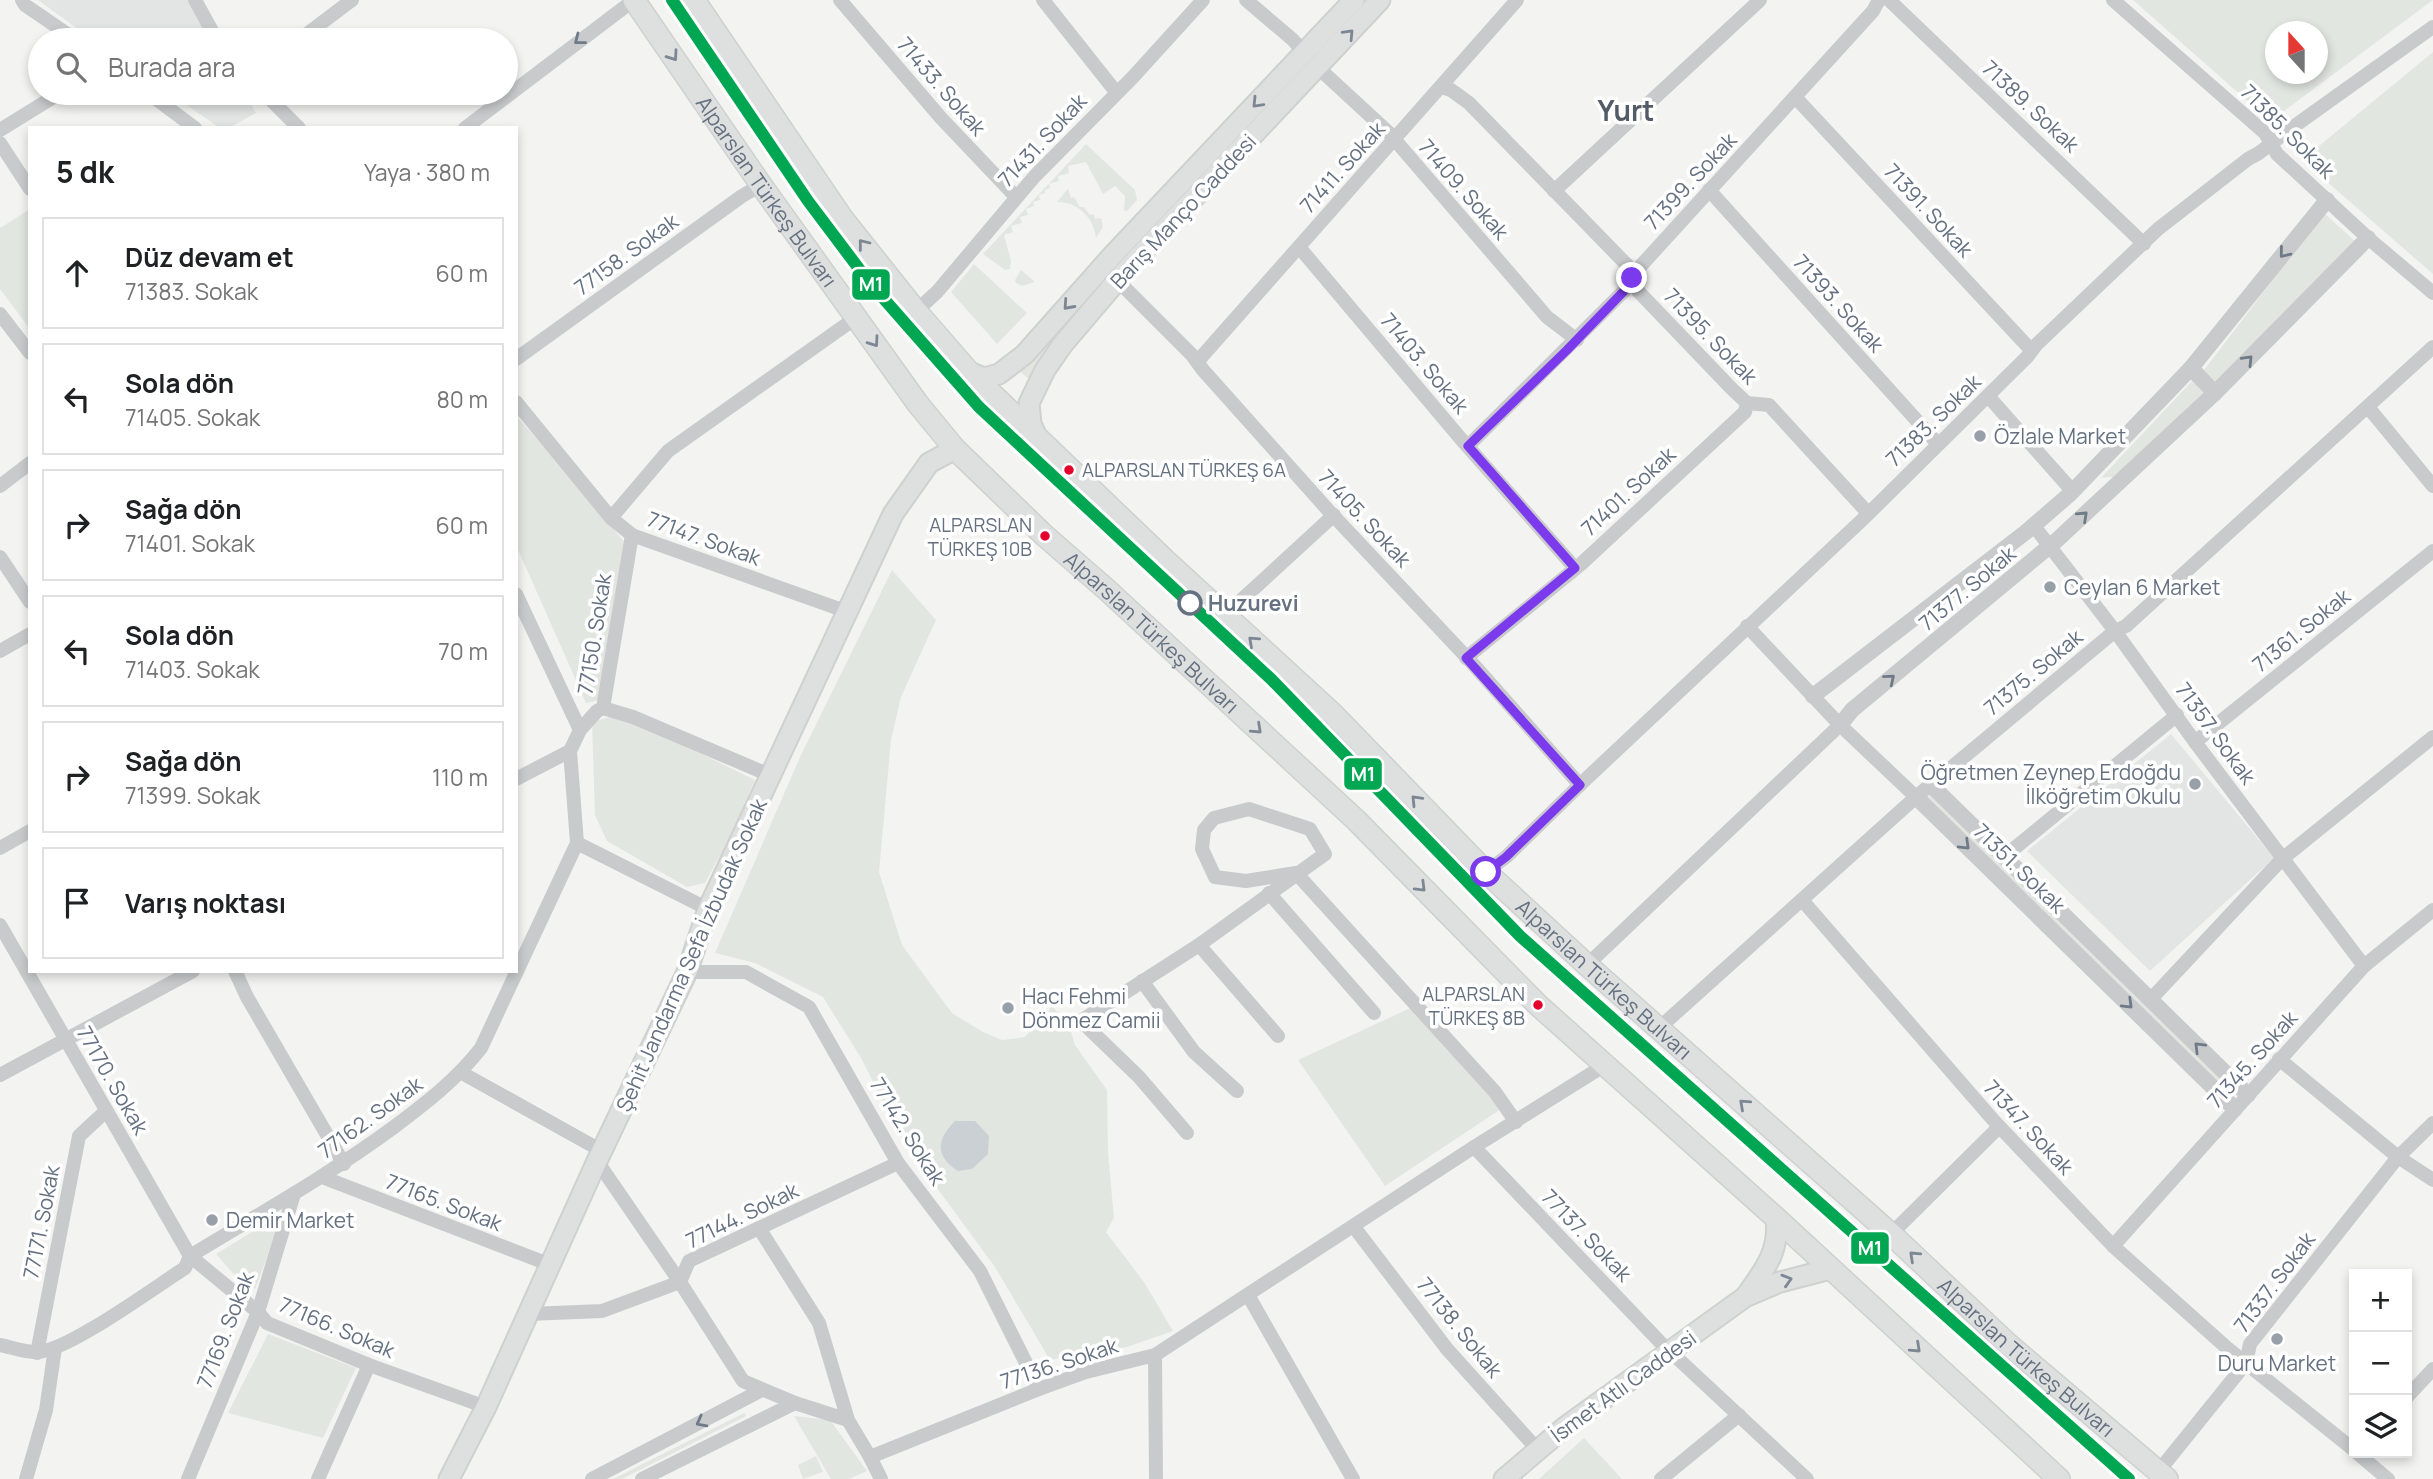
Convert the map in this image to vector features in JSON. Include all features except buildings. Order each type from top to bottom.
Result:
[{"type":"main road","name":"Alparslan Türkeş Bulvarı","points":[[634,0],[918,404],[955,449],[1045,536],[1107,589],[1356,820],[1538,1005],[1776,1218],[2059,1479]]},
{"type":"main road","name":"Alparslan Türkeş Bulvarı","points":[[695,0],[842,218],[969,372],[1333,714],[1486,872],[1658,1029],[1891,1234],[2009,1345],[2163,1475]]},
{"type":"main road","name":"Barış Manço Caddesi","points":[[1040,441],[1031,424],[1028,410],[1035,386],[1063,344],[1311,60],[1354,0]]},
{"type":"main road","name":"Barış Manço Caddesi","points":[[969,372],[984,378],[999,374],[1025,354],[1112,256],[1311,60],[1380,0]]},
{"type":"main road","name":"Şehit Jandarma Sefa İzbudak Sokak","points":[[449,1479],[486,1407],[687,972],[708,909],[893,514],[929,463],[955,449]]},
{"type":"main road","points":[[1745,1297],[1770,1263],[1777,1229],[1776,1218]]},
{"type":"main road","points":[[1745,1297],[1780,1282],[1830,1269]]},
{"type":"main road","name":"İsmet Atlı Caddesi","points":[[1504,1479],[1537,1449],[1745,1297]]},
{"type":"street","points":[[22,0],[25,5],[59,28]]},
{"type":"street","points":[[195,0],[210,28]]},
{"type":"street","points":[[315,28],[352,0]]},
{"type":"street","points":[[518,88],[634,0]]},
{"type":"street","name":"71433. Sokak","points":[[840,0],[941,118],[1016,197]]},
{"type":"street","points":[[1043,0],[1116,92]]},
{"type":"street","name":"71431. Sokak","points":[[916,311],[937,292],[1016,197],[1133,77],[1202,0]]},
{"type":"street","name":"71409. Sokak","points":[[1246,0],[1292,39],[1395,140],[1547,317],[1577,340]]},
{"type":"street","name":"71411. Sokak","points":[[1197,362],[1517,0]]},
{"type":"street","points":[[1555,191],[1760,0]]},
{"type":"street","name":"71399. Sokak","points":[[1468,446],[1624,291],[1632,278],[1709,190],[1873,11],[1879,0]]},
{"type":"street","name":"71389. Sokak","points":[[1889,0],[2144,243]]},
{"type":"street","name":"71385. Sokak","points":[[2113,0],[2265,133],[2277,154],[2368,238],[2433,293]]},
{"type":"street","name":"71383. Sokak","points":[[1486,872],[1506,857],[1868,513],[2158,229],[2248,159],[2433,27]]},
{"type":"street","name":"71395. Sokak","points":[[1442,88],[1451,90],[1469,103],[1627,265],[1638,291],[1747,403],[1769,405],[1868,513]]},
{"type":"street","name":"71391. Sokak","points":[[1796,98],[2031,351]]},
{"type":"street","points":[[0,130],[41,105]]},
{"type":"street","points":[[164,105],[191,126]]},
{"type":"street","points":[[276,105],[297,126]]},
{"type":"street","points":[[468,126],[495,105]]},
{"type":"street","points":[[0,143],[28,186]]},
{"type":"street","name":"77158. Sokak","points":[[518,358],[761,184]]},
{"type":"street","name":"71393. Sokak","points":[[1709,190],[1938,444]]},
{"type":"street","name":"71377. Sokak","points":[[1813,696],[2034,526],[2070,494],[2191,368],[2327,200]]},
{"type":"street","name":"71377. Sokak","points":[[1587,965],[1852,710],[2050,546],[2215,393],[2368,238]]},
{"type":"street","name":"71403. Sokak","points":[[1299,247],[1575,568]]},
{"type":"street","name":"71405. Sokak","points":[[1117,280],[1192,355],[1580,785]]},
{"type":"street","points":[[0,314],[28,350]]},
{"type":"street","points":[[611,518],[668,451],[857,317]]},
{"type":"street","name":"71375. Sokak","points":[[1658,1029],[1916,797],[2115,631],[2126,625],[2433,347]]},
{"type":"street","points":[[2191,368],[2215,393]]},
{"type":"street","points":[[1988,396],[2068,486],[2070,494]]},
{"type":"street","name":"71401. Sokak","points":[[1466,658],[1575,568],[1745,412],[1747,403]]},
{"type":"street","name":"77147. Sokak","points":[[518,404],[611,518],[632,535],[848,612]]},
{"type":"street","points":[[2368,407],[2433,486]]},
{"type":"street","points":[[0,486],[28,465]]},
{"type":"street","points":[[1225,615],[1334,515]]},
{"type":"street","name":"71357. Sokak","points":[[2034,526],[2364,966]]},
{"type":"street","name":"77150. Sokak","points":[[570,751],[580,730],[603,708],[632,535]]},
{"type":"street","name":"71361. Sokak","points":[[2195,742],[2433,551]]},
{"type":"street","points":[[0,557],[28,599]]},
{"type":"street","points":[[518,598],[580,730]]},
{"type":"street","name":"71351. Sokak","points":[[1747,626],[1840,724],[2235,1109]]},
{"type":"street","points":[[0,651],[28,635]]},
{"type":"street","points":[[603,708],[633,717],[772,776]]},
{"type":"street","points":[[2005,856],[2177,715]]},
{"type":"street","points":[[2151,999],[2282,859],[2433,737]]},
{"type":"street","points":[[518,778],[570,751]]},
{"type":"street","name":"77162. Sokak","points":[[518,969],[577,843],[570,751]]},
{"type":"street","name":"71351. Sokak","points":[[1931,785],[2248,1095]]},
{"type":"street","points":[[1187,1133],[1139,1077],[1081,1021],[1199,945],[1325,854],[1310,829],[1249,809],[1214,818],[1204,830],[1202,849],[1215,877],[1246,881],[1296,873]]},
{"type":"street","points":[[0,848],[28,832]]},
{"type":"street","points":[[577,843],[708,909]]},
{"type":"street","points":[[1296,873],[1495,1092],[1516,1122]]},
{"type":"street","points":[[1269,893],[1374,1013]]},
{"type":"street","name":"71347. Sokak","points":[[1802,900],[1999,1127],[2113,1246],[2246,1363],[2349,1445]]},
{"type":"street","name":"71345. Sokak","points":[[2113,1246],[2364,966],[2433,910]]},
{"type":"street","name":"77170. Sokak","points":[[0,925],[190,1255]]},
{"type":"street","points":[[1199,945],[1278,1035]]},
{"type":"street","name":"77142. Sokak","points":[[687,972],[747,972],[809,1007],[898,1163],[980,1271],[1039,1389]]},
{"type":"street","points":[[0,1075],[189,973]]},
{"type":"street","points":[[236,973],[247,997],[344,1164]]},
{"type":"street","name":"77162. Sokak","points":[[0,1345],[37,1353],[78,1337],[185,1268],[190,1255],[344,1164],[462,1073],[481,1048],[516,973]]},
{"type":"street","points":[[1142,981],[1194,1052],[1237,1091]]},
{"type":"street","points":[[2279,1059],[2398,1157],[2433,1180]]},
{"type":"street","name":"77136. Sokak","points":[[870,1457],[1086,1372],[1155,1355],[1605,1065]]},
{"type":"street","points":[[462,1073],[600,1156],[743,1381],[795,1404],[848,1420]]},
{"type":"street","name":"77171. Sokak","points":[[37,1353],[79,1136],[107,1111]]},
{"type":"street","name":"71337. Sokak","points":[[2163,1475],[2246,1363],[2250,1344],[2398,1157],[2433,1124]]},
{"type":"street","points":[[1891,1234],[1999,1127]]},
{"type":"street","name":"77137. Sokak","points":[[1474,1147],[1670,1351],[1807,1479]]},
{"type":"street","name":"77144. Sokak","points":[[528,1314],[601,1311],[680,1282],[689,1261],[898,1163]]},
{"type":"street","name":"77165. Sokak","points":[[322,1177],[551,1265]]},
{"type":"street","name":"77169. Sokak","points":[[188,1479],[258,1312],[294,1194]]},
{"type":"street","name":"77138. Sokak","points":[[1354,1227],[1447,1349],[1537,1449]]},
{"type":"street","points":[[759,1228],[819,1323],[848,1420],[881,1479]]},
{"type":"street","name":"77166. Sokak","points":[[190,1255],[258,1312],[267,1323],[369,1365],[486,1407]]},
{"type":"street","points":[[1248,1295],[1353,1479]]},
{"type":"street","points":[[26,1479],[46,1410],[55,1348]]},
{"type":"street","points":[[1155,1355],[1156,1479]]},
{"type":"street","points":[[318,1479],[369,1365]]},
{"type":"street","points":[[2409,1395],[2433,1369]]},
{"type":"street","points":[[592,1479],[762,1390]]},
{"type":"street","points":[[642,1479],[795,1404]]},
{"type":"street","points":[[1661,1479],[1739,1415]]},
{"type":"street","name":"71347. Sokak","points":[[2364,1458],[2388,1479]]},
{"type":"shaded area","points":[[38,0],[190,0],[206,28],[76,28]]},
{"type":"shaded area","points":[[2133,0],[2433,0],[2328,78],[2328,21],[2265,21],[2265,84],[2320,84],[2284,111],[2260,112]]},
{"type":"shaded area","points":[[2433,52],[2433,274],[2302,160]]},
{"type":"shaded area","points":[[186,105],[251,105],[256,113],[233,126],[217,126]]},
{"type":"shaded area","points":[[1086,144],[1135,190],[1137,200],[1126,212],[1125,196],[1115,186],[1103,194],[1086,162],[1068,166],[1069,173],[1058,176],[1059,181],[1049,184],[1050,188],[1039,195],[1040,200],[1033,202],[1034,206],[1026,209],[1028,215],[1020,217],[1022,223],[1011,226],[1013,232],[1004,235],[1011,261],[1010,269],[1005,270],[983,254]]},
{"type":"shaded area","points":[[1068,189],[1071,198],[1074,197],[1080,207],[1084,207],[1090,215],[1094,214],[1095,219],[1101,218],[1103,227],[1096,238],[1092,224],[1084,212],[1072,205],[1057,202]]},
{"type":"shaded area","points":[[28,210],[28,326],[0,289],[0,228]]},
{"type":"shaded area","points":[[2324,213],[2356,242],[2216,382],[2204,370]]},
{"type":"shaded area","points":[[1116,263],[1120,266],[1062,333],[1029,379],[1019,371]]},
{"type":"shaded area","points":[[974,264],[1027,313],[997,344],[951,292]]},
{"type":"shaded area","points":[[1021,270],[1035,282],[1022,286],[1016,283]]},
{"type":"shaded area","points":[[2193,380],[2206,393],[2122,476],[2101,478]]},
{"type":"shaded area","points":[[518,418],[572,477],[624,542],[600,700],[586,703],[518,550]]},
{"type":"shaded area","points":[[892,570],[936,620],[901,697],[891,740],[879,872],[902,945],[952,1013],[1002,1040],[1025,1037],[1052,1006],[1069,1025],[1075,1045],[1107,1090],[1108,1152],[1114,1218],[1106,1232],[1144,1282],[1173,1331],[1127,1347],[1050,1360],[995,1267],[906,1146],[861,1058],[823,997],[755,963],[715,953],[800,757]]},
{"type":"shaded area","points":[[620,714],[755,780],[731,835],[705,883],[687,887],[607,841],[595,815],[592,722]]},
{"type":"shaded area","points":[[2171,734],[2274,858],[2150,971],[2027,851]]},
{"type":"shaded area","points":[[1931,795],[2237,1093],[2234,1097],[1927,798]]},
{"type":"shaded area","points":[[1417,1005],[1501,1109],[1385,1186],[1298,1060]]},
{"type":"shaded area","points":[[955,1121],[975,1121],[989,1136],[988,1154],[972,1169],[958,1171],[942,1154],[944,1135]]},
{"type":"shaded area","points":[[268,1222],[278,1229],[255,1289],[239,1280],[216,1254]]},
{"type":"shaded area","points":[[268,1334],[356,1368],[323,1438],[228,1413]]},
{"type":"shaded area","points":[[744,1413],[746,1416],[622,1479],[613,1479]]},
{"type":"shaded area","points":[[794,1416],[830,1420],[867,1471],[849,1479],[831,1479]]},
{"type":"shaded area","points":[[1584,1438],[1622,1479],[1539,1479]]},
{"type":"shaded area","points":[[816,1456],[823,1472],[803,1479],[798,1465]]},
{"type":"transit line","name":"M1","points":[[672,0],[808,201],[869,282],[979,407],[1271,679],[1520,936],[2129,1479]]},
{"type":"place","name":"Özlale Market","points":[[1980,436]]},
{"type":"place","name":"ALPARSLAN TÜRKEŞ 6A","points":[[1069,470]]},
{"type":"place","name":"ALPARSLAN TÜRKEŞ 10B","points":[[1045,536]]},
{"type":"place","name":"Ceylan 6 Market","points":[[2050,587]]},
{"type":"place","name":"Huzurevi","points":[[1190,603]]},
{"type":"place","name":"Öğretmen Zeynep Erdoğdu İlköğretim Okulu","points":[[2195,784]]},
{"type":"place","name":"ALPARSLAN TÜRKEŞ 8B","points":[[1538,1005]]},
{"type":"place","name":"Hacı Fehmi Dönmez Camii","points":[[1008,1008]]},
{"type":"place","name":"Demir Market","points":[[212,1220]]},
{"type":"place","name":"Duru Market","points":[[2277,1339]]},
{"type":"district","name":"Yurt","points":[[1626,110]]},
{"type":"route","points":[[1486,872],[1506,857],[1580,785],[1466,658],[1575,568],[1468,446],[1567,350],[1624,291],[1632,278]]}]
